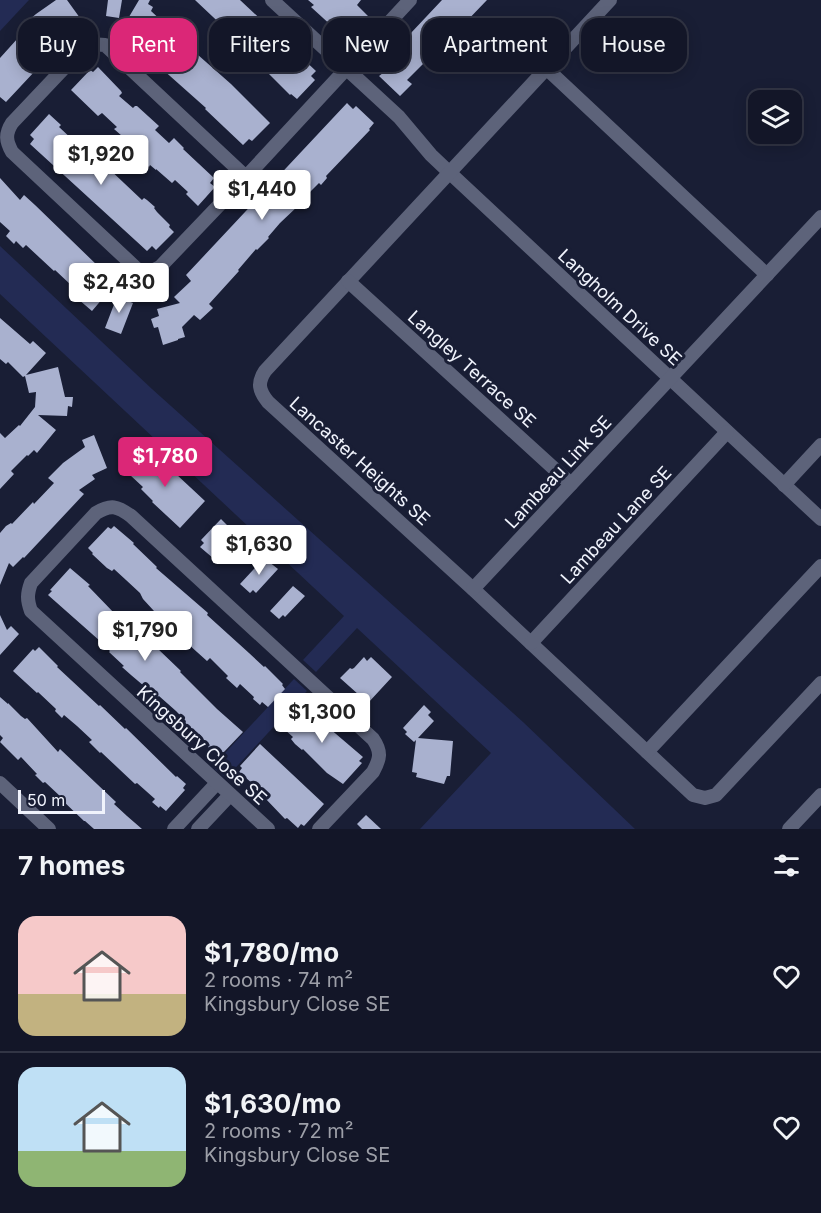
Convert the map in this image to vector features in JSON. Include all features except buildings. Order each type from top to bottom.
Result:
[{"type":"street","name":"Langholm Drive SE","points":[[272,0],[323,48]]},
{"type":"street","points":[[393,18],[410,0]]},
{"type":"street","name":"Lancaster Heights SE","points":[[569,45],[610,0]]},
{"type":"street","points":[[246,177],[105,45],[90,44],[83,48],[7,130],[6,138],[12,152],[136,269],[150,272],[160,267],[246,177],[343,72]]},
{"type":"street","name":"Langholm Drive SE","points":[[349,72],[399,117],[431,155],[821,519]]},
{"type":"street","name":"Lancaster Heights SE","points":[[544,72],[266,371],[260,381],[260,388],[268,402],[693,795],[711,797],[722,790],[821,683]]},
{"type":"street","points":[[550,72],[767,274]]},
{"type":"street","name":"Lambeau Link SE","points":[[473,590],[821,217]]},
{"type":"street","name":"Langley Terrace SE","points":[[348,281],[571,484]]},
{"type":"street","name":"Lambeau Lane SE","points":[[531,643],[727,432]]},
{"type":"street","points":[[784,485],[821,445]]},
{"type":"street","name":"Kingsbury Close SE","points":[[268,829],[31,611],[27,601],[31,583],[103,508],[114,506],[131,516],[378,746],[379,762],[373,772],[319,829]]},
{"type":"street","points":[[647,752],[821,566]]},
{"type":"street","points":[[0,783],[49,829]]},
{"type":"street","points":[[174,829],[217,783]]},
{"type":"street","points":[[198,829],[230,795]]},
{"type":"street","points":[[789,829],[821,795]]},
{"type":"shaded area","points":[[0,0],[29,0],[0,31]]},
{"type":"shaded area","points":[[0,246],[152,389],[523,722],[635,829],[420,829],[491,753],[357,628],[316,672],[303,660],[344,616],[0,294]]},
{"type":"shaded area","points":[[294,679],[307,691],[226,778],[212,767]]}]
